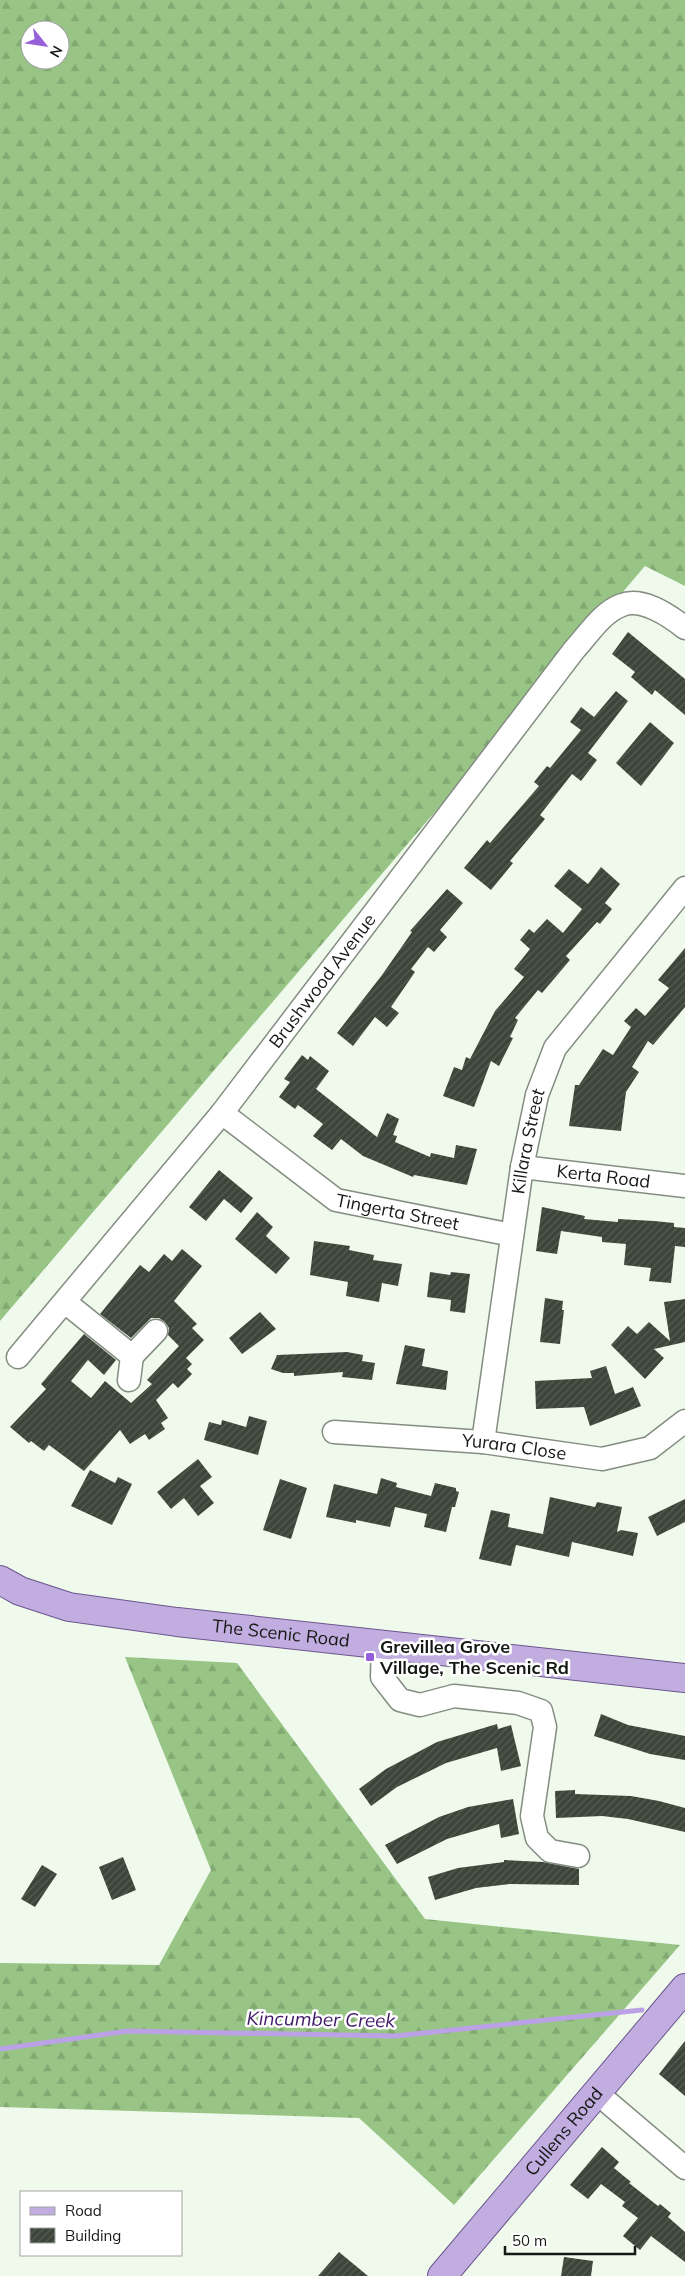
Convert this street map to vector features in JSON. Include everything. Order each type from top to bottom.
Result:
[{"type":"main road","name":"The Scenic Road","points":[[0,1580],[20,1591],[69,1606],[176,1622],[685,1678]]},
{"type":"main road","name":"Cullens Road","points":[[442,2276],[685,1988]]},
{"type":"street","name":"Brushwood Avenue","points":[[18,1357],[222,1113],[574,650],[604,617],[622,604],[640,604],[660,611],[685,628]]},
{"type":"street","name":"Killara Street","points":[[482,1442],[522,1167],[537,1095],[555,1048],[685,888]]},
{"type":"street","name":"Tingerta Street","points":[[222,1113],[336,1200],[512,1235]]},
{"type":"street","name":"Kerta Road","points":[[522,1167],[685,1186]]},
{"type":"street","points":[[65,1302],[132,1356]]},
{"type":"street","points":[[129,1380],[132,1356],[156,1331]]},
{"type":"street","name":"Yurara Close","points":[[334,1432],[482,1442],[602,1459],[650,1448],[685,1421]]},
{"type":"street","points":[[383,1645],[382,1677],[400,1700],[420,1705],[454,1696],[518,1703],[541,1711],[545,1727],[532,1816],[537,1838],[550,1851],[578,1856]]},
{"type":"street","points":[[597,2093],[685,2168]]},
{"type":"green space","points":[[0,0],[685,0],[685,586],[645,566],[0,1321]]},
{"type":"green space","points":[[125,1657],[237,1663],[425,1919],[680,1945],[454,2205],[359,2118],[0,2107],[0,1963],[159,1965],[211,1870]]},
{"type":"building","points":[[628,632],[685,679],[685,715],[655,690],[652,695],[631,677],[635,672],[612,654]]},
{"type":"building","points":[[616,691],[628,701],[588,753],[597,760],[581,781],[572,774],[540,815],[545,819],[510,861],[513,863],[491,890],[464,868],[487,840],[490,843],[539,786],[534,782],[547,766],[550,768],[581,730],[570,722],[581,707],[594,717]]},
{"type":"building","points":[[650,722],[674,743],[641,786],[616,763]]},
{"type":"building","points":[[601,867],[620,884],[605,903],[612,909],[600,924],[597,922],[566,956],[570,960],[542,993],[538,990],[515,1018],[518,1020],[510,1037],[513,1038],[499,1066],[491,1061],[474,1107],[443,1096],[454,1067],[462,1070],[466,1057],[470,1059],[495,1011],[524,977],[514,969],[530,949],[520,940],[529,929],[534,933],[547,919],[563,933],[582,909],[554,886],[569,869],[588,884]]},
{"type":"building","points":[[447,889],[463,903],[440,930],[447,937],[434,952],[428,947],[411,969],[415,972],[391,1007],[399,1013],[387,1027],[375,1017],[353,1046],[337,1033],[382,975],[412,932],[410,931]]},
{"type":"building","points":[[685,948],[685,1007],[653,1045],[648,1041],[632,1067],[639,1072],[626,1092],[621,1131],[569,1126],[575,1085],[579,1085],[603,1049],[613,1055],[631,1027],[624,1021],[636,1008],[645,1016],[669,988],[658,980]]},
{"type":"building","points":[[302,1055],[308,1060],[310,1056],[329,1071],[316,1089],[377,1137],[387,1113],[399,1119],[393,1135],[397,1136],[395,1142],[430,1157],[431,1153],[454,1158],[456,1145],[477,1149],[467,1185],[414,1175],[413,1177],[363,1156],[341,1139],[332,1150],[313,1136],[323,1124],[298,1105],[295,1109],[279,1097],[290,1082],[284,1079]]},
{"type":"building","points":[[219,1170],[253,1198],[241,1213],[224,1199],[206,1221],[189,1207]]},
{"type":"building","points":[[542,1207],[585,1216],[584,1219],[618,1222],[618,1219],[654,1221],[674,1223],[674,1227],[685,1228],[685,1247],[675,1246],[671,1283],[649,1281],[651,1268],[624,1265],[626,1244],[602,1242],[602,1237],[561,1231],[557,1254],[536,1251]]},
{"type":"building","points":[[257,1212],[273,1227],[266,1236],[290,1258],[276,1274],[235,1239]]},
{"type":"building","points":[[314,1241],[350,1246],[349,1250],[374,1255],[373,1260],[402,1264],[398,1286],[382,1283],[379,1302],[346,1296],[348,1282],[310,1275]]},
{"type":"building","points":[[182,1249],[202,1266],[174,1301],[197,1324],[192,1328],[204,1340],[186,1358],[192,1364],[187,1369],[192,1374],[178,1388],[173,1383],[156,1400],[168,1418],[161,1423],[165,1429],[149,1440],[145,1434],[130,1444],[120,1430],[84,1471],[49,1445],[44,1451],[31,1441],[29,1443],[10,1427],[46,1389],[41,1384],[84,1334],[116,1360],[104,1375],[88,1360],[71,1381],[91,1398],[105,1381],[131,1403],[152,1384],[147,1380],[179,1346],[168,1335],[169,1328],[165,1322],[159,1318],[151,1318],[131,1338],[100,1314],[140,1265],[149,1272],[164,1254],[172,1261]]},
{"type":"building","points":[[430,1272],[450,1275],[451,1272],[470,1274],[465,1313],[450,1311],[451,1300],[427,1297]]},
{"type":"building","points":[[545,1298],[563,1301],[562,1310],[564,1310],[560,1344],[540,1342]]},
{"type":"building","points":[[685,1299],[685,1342],[654,1349],[664,1358],[645,1379],[611,1345],[628,1326],[637,1334],[649,1322],[670,1341],[664,1302]]},
{"type":"building","points":[[260,1312],[276,1329],[242,1354],[229,1338]]},
{"type":"building","points":[[405,1345],[425,1349],[422,1366],[448,1371],[446,1390],[396,1384]]},
{"type":"building","points":[[347,1352],[363,1355],[362,1361],[375,1363],[372,1380],[342,1377],[343,1372],[294,1376],[294,1373],[283,1373],[271,1369],[277,1355]]},
{"type":"building","points":[[606,1366],[615,1394],[633,1387],[641,1406],[590,1426],[584,1407],[536,1409],[535,1381],[592,1378],[590,1371]]},
{"type":"building","points":[[249,1416],[267,1421],[258,1455],[204,1440],[209,1422],[221,1425],[222,1420],[246,1427]]},
{"type":"building","points":[[198,1459],[212,1477],[200,1486],[214,1503],[198,1516],[184,1498],[171,1509],[157,1492]]},
{"type":"building","points":[[90,1470],[115,1483],[118,1477],[132,1484],[112,1525],[71,1506]]},
{"type":"building","points":[[381,1478],[397,1483],[396,1487],[431,1496],[435,1483],[456,1488],[456,1491],[459,1492],[455,1507],[452,1507],[446,1532],[424,1527],[427,1514],[395,1507],[390,1527],[356,1520],[356,1523],[326,1517],[334,1484],[377,1494]]},
{"type":"building","points":[[280,1479],[307,1488],[291,1539],[263,1530]]},
{"type":"building","points":[[550,1497],[595,1507],[597,1502],[622,1507],[617,1532],[621,1530],[638,1533],[633,1556],[572,1542],[569,1557],[516,1545],[511,1566],[479,1559],[491,1510],[510,1514],[508,1527],[543,1534]]},
{"type":"building","points":[[685,1499],[685,1522],[657,1536],[648,1517]]},
{"type":"building","points":[[601,1714],[628,1725],[685,1736],[685,1760],[650,1754],[594,1736]]},
{"type":"building","points":[[497,1724],[498,1729],[511,1725],[521,1766],[501,1771],[497,1748],[446,1763],[397,1787],[371,1806],[359,1789],[386,1769],[437,1742]]},
{"type":"building","points":[[575,1790],[575,1794],[631,1796],[685,1808],[685,1832],[628,1819],[602,1816],[556,1818],[555,1791]]},
{"type":"building","points":[[513,1799],[519,1834],[501,1838],[499,1824],[447,1839],[397,1864],[385,1845],[439,1817],[468,1807]]},
{"type":"building","points":[[123,1857],[136,1890],[112,1900],[99,1867]]},
{"type":"building","points":[[504,1860],[543,1862],[579,1869],[579,1885],[510,1884],[476,1888],[435,1900],[428,1877],[458,1868],[504,1862]]},
{"type":"building","points":[[42,1865],[57,1874],[35,1907],[21,1899]]},
{"type":"building","points":[[685,2041],[685,2096],[659,2074]]},
{"type":"building","points":[[602,2147],[619,2162],[614,2168],[631,2182],[629,2183],[658,2206],[660,2204],[671,2213],[668,2217],[685,2232],[685,2262],[651,2236],[640,2250],[623,2236],[638,2218],[622,2206],[625,2202],[601,2184],[588,2199],[570,2185]]},
{"type":"building","points":[[339,2252],[368,2276],[318,2276]]},
{"type":"building","points":[[564,2257],[593,2261],[591,2276],[561,2276]]},
{"type":"waterway","name":"Kincumber Creek","points":[[0,2049],[128,2031],[395,2036],[642,2010]]},
{"type":"place","name":"Grevillea Grove Village, The Scenic Rd","points":[[370,1657]]}]
